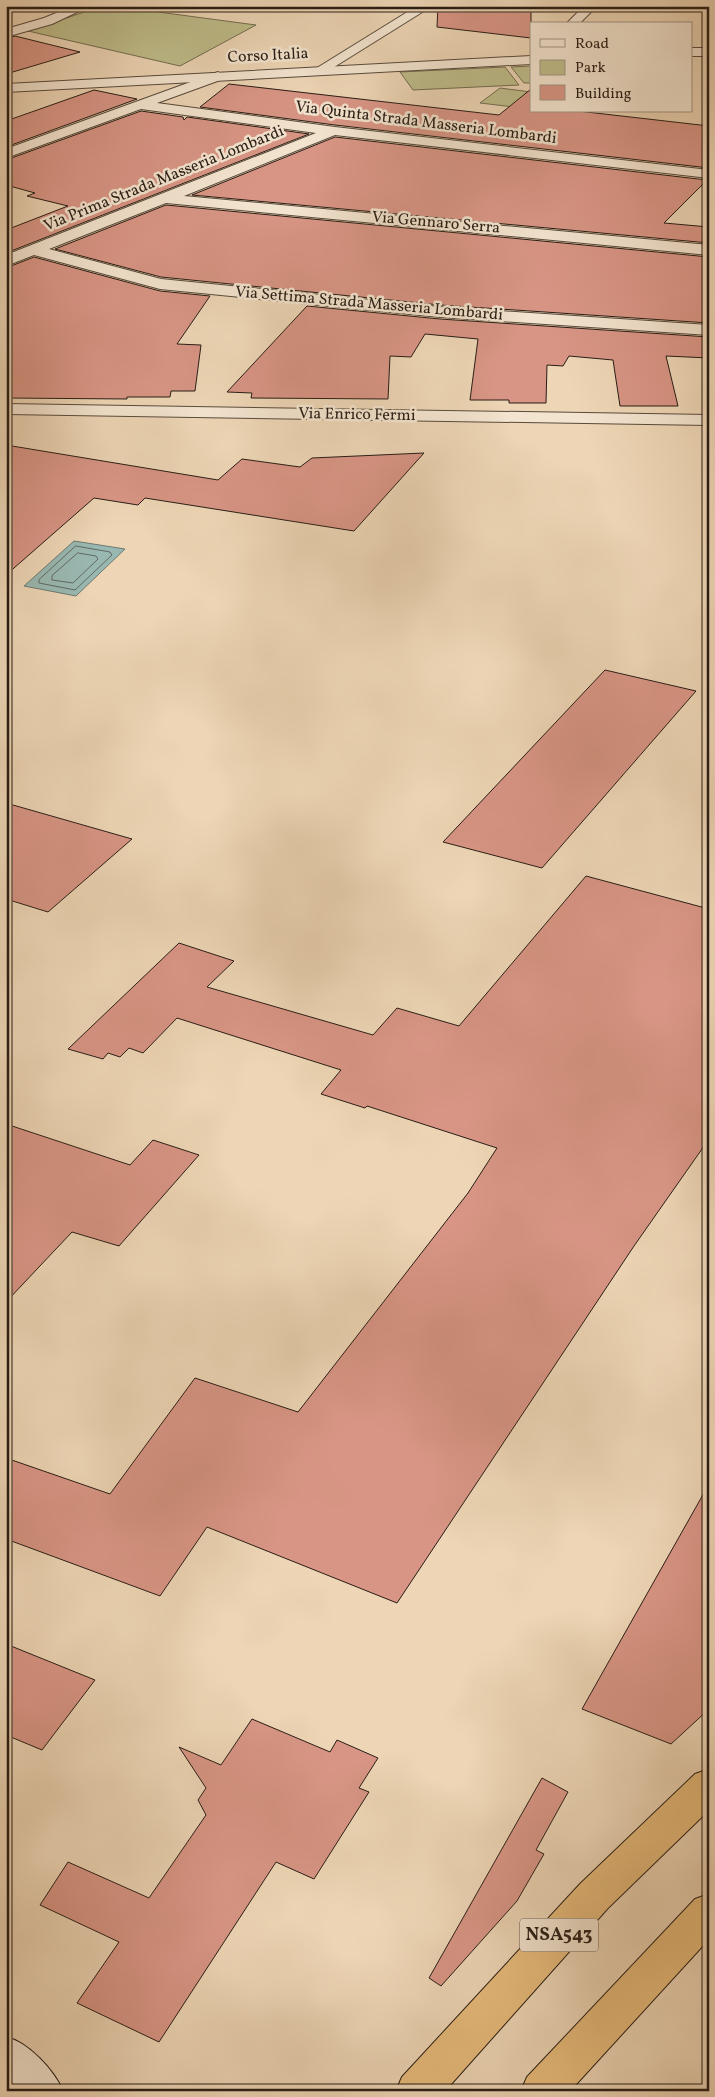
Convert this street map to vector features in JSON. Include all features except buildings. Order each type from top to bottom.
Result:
[{"type":"highway","name":"NSA543","points":[[417,2091],[594,1896],[709,1785]]},
{"type":"highway","points":[[542,2091],[709,1911]]},
{"type":"street","points":[[6,33],[48,21],[84,6]]},
{"type":"street","points":[[318,72],[426,6]]},
{"type":"street","points":[[574,22],[590,6]]},
{"type":"street","points":[[692,52],[709,52]]},
{"type":"street","name":"Corso Italia","points":[[6,88],[530,60]]},
{"type":"street","points":[[6,154],[218,76]]},
{"type":"street","name":"Via Quinta Strada Masseria Lombardi","points":[[140,105],[335,131],[709,174]]},
{"type":"street","name":"Via Prima Strada Masseria Lombardi","points":[[6,261],[335,131]]},
{"type":"street","name":"Via Gennaro Serra","points":[[163,198],[709,250]]},
{"type":"street","name":"Via Settima Strada Masseria Lombardi","points":[[33,250],[170,285],[440,312],[709,330]]},
{"type":"street","name":"Via Enrico Fermi","points":[[6,409],[709,420]]},
{"type":"street","points":[[6,2056],[18,2091]]},
{"type":"street","points":[[6,2056],[42,2091]]},
{"type":"green space","points":[[102,6],[256,25],[180,66],[28,31]]},
{"type":"green space","points":[[530,66],[530,83],[524,83],[511,67]]},
{"type":"green space","points":[[505,67],[519,85],[413,90],[400,72]]},
{"type":"green space","points":[[500,88],[530,92],[530,109],[480,103]]},
{"type":"water","points":[[74,541],[125,549],[76,596],[24,586]]}]
